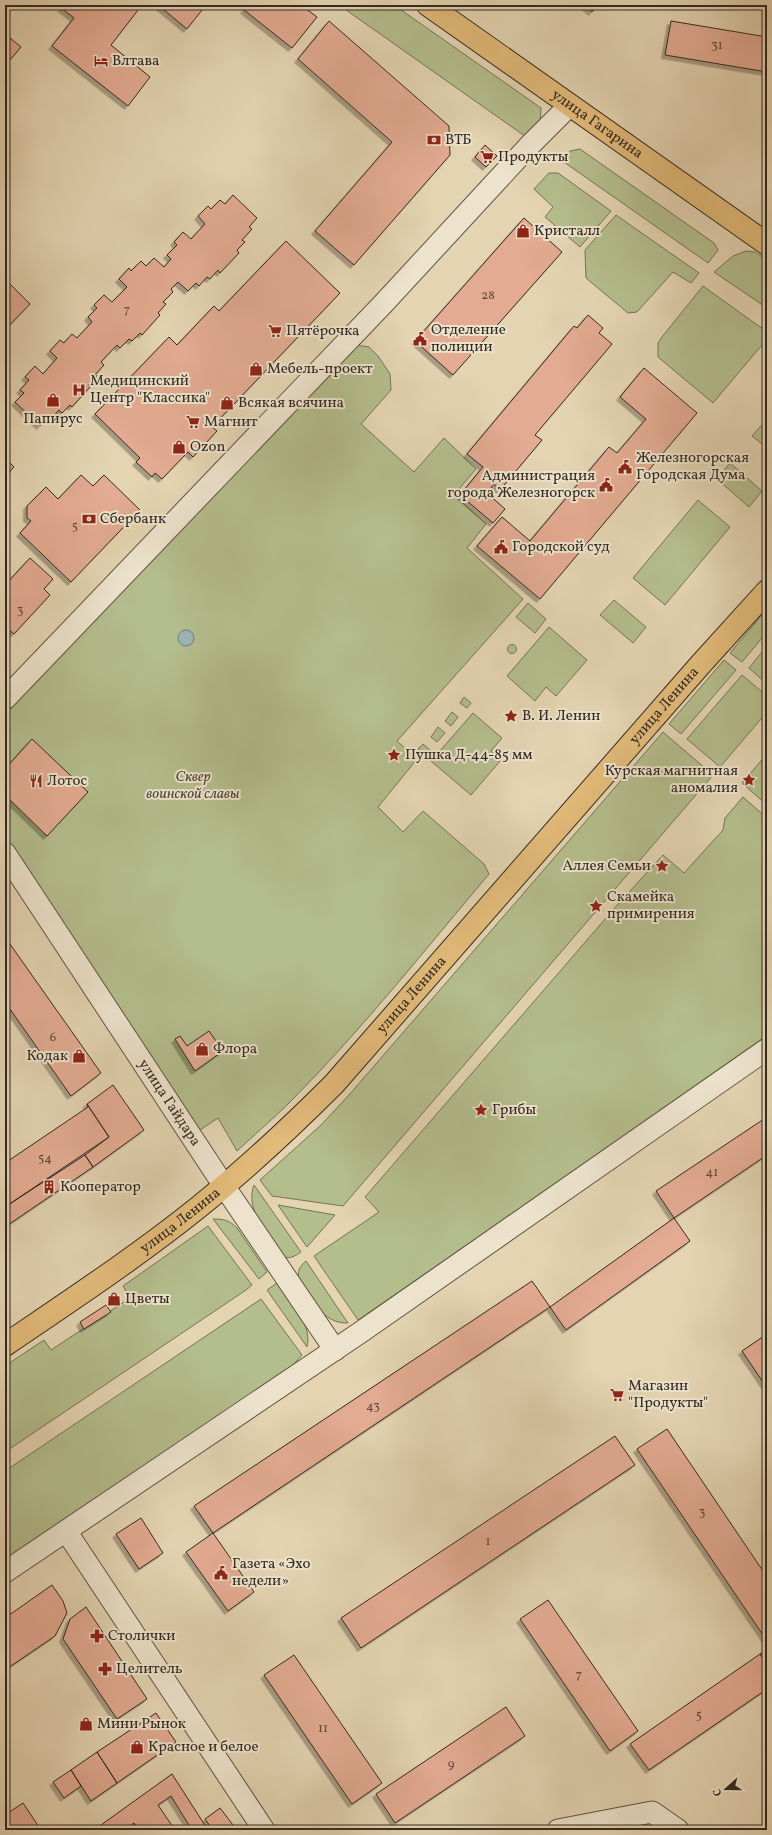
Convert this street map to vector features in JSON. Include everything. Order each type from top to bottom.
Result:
[{"type":"main road","name":"улица Гагарина","points":[[428,5],[767,244]]},
{"type":"main road","name":"улица Ленина","points":[[5,1345],[148,1246],[224,1186],[273,1144],[334,1084],[664,706],[767,591]]},
{"type":"street","points":[[5,699],[383,304],[528,147],[570,104]]},
{"type":"street","name":"улица Гайдара","points":[[5,853],[224,1186],[335,1350]]},
{"type":"street","points":[[5,1572],[335,1350],[767,1049]]},
{"type":"street","points":[[66,1531],[264,1830]]},
{"type":"street","points":[[558,1830],[652,1812],[678,1830]]},
{"type":"green space","points":[[339,5],[394,5],[541,108],[540,122],[529,139]]},
{"type":"green space","points":[[580,149],[714,243],[718,250],[708,263],[561,160],[570,151]]},
{"type":"green space","points":[[549,173],[558,173],[611,211],[580,247],[545,217],[553,207],[534,189]]},
{"type":"green space","points":[[616,215],[699,273],[691,283],[673,272],[637,312],[628,313],[586,278],[585,250]]},
{"type":"green space","points":[[746,251],[755,252],[767,260],[767,308],[714,272],[733,256]]},
{"type":"green space","points":[[703,286],[767,332],[767,339],[713,403],[658,357],[658,343]]},
{"type":"green space","name":"Сквер воинской славы","points":[[356,345],[369,347],[378,356],[390,374],[391,390],[361,424],[414,472],[444,438],[476,469],[454,495],[486,524],[467,548],[523,599],[397,741],[417,759],[378,807],[403,832],[423,811],[484,864],[489,874],[341,1049],[289,1103],[237,1151],[218,1118],[197,1132],[5,844],[5,711]]},
{"type":"green space","points":[[767,419],[767,448],[752,436]]},
{"type":"green space","points":[[730,463],[762,491],[749,507],[717,479]]},
{"type":"green space","points":[[698,500],[730,527],[665,605],[633,578]]},
{"type":"green space","points":[[614,600],[646,627],[633,643],[600,615]]},
{"type":"green space","points":[[528,603],[546,619],[535,633],[516,617]]},
{"type":"green space","points":[[767,609],[767,632],[742,662],[730,653]]},
{"type":"green space","points":[[549,627],[587,660],[556,696],[546,687],[535,701],[507,676]]},
{"type":"green space","points":[[512,644],[517,649],[512,654],[507,649]]},
{"type":"green space","points":[[767,646],[767,684],[749,668]]},
{"type":"green space","points":[[724,660],[736,670],[681,734],[669,724]]},
{"type":"green space","points":[[742,675],[767,696],[767,712],[720,767],[687,739]]},
{"type":"green space","points":[[464,697],[471,703],[467,708],[460,703]]},
{"type":"green space","points":[[452,712],[458,717],[451,726],[445,721]]},
{"type":"green space","points":[[473,713],[502,738],[491,751],[501,760],[471,795],[431,761]]},
{"type":"green space","points":[[438,727],[445,733],[437,742],[431,737]]},
{"type":"green space","points":[[663,732],[713,775],[343,1206],[272,1196],[260,1180],[321,1125],[349,1095]]},
{"type":"green space","points":[[423,744],[430,750],[425,756],[418,749]]},
{"type":"green space","points":[[767,754],[767,805],[742,783]]},
{"type":"green space","points":[[743,797],[767,818],[767,1037],[358,1320],[314,1256],[379,1212],[365,1197],[619,903],[663,855],[684,873],[723,830],[725,818]]},
{"type":"green space","points":[[254,1185],[301,1252],[295,1256],[286,1258],[283,1257],[265,1232],[255,1214],[252,1204]]},
{"type":"green space","points":[[278,1205],[335,1215],[307,1247]]},
{"type":"green space","points":[[213,1219],[226,1220],[237,1228],[267,1272],[259,1279]]},
{"type":"green space","points":[[208,1226],[252,1285],[5,1452],[5,1366],[44,1340],[51,1350],[130,1298],[123,1286]]},
{"type":"green space","points":[[306,1261],[348,1323],[339,1322],[324,1315],[313,1302],[299,1279],[298,1274],[302,1265]]},
{"type":"green space","points":[[277,1283],[299,1313],[303,1321],[307,1330],[307,1347],[267,1290]]},
{"type":"green space","points":[[261,1299],[302,1355],[292,1366],[5,1561],[5,1471]]},
{"type":"water","points":[[183,630],[189,630],[194,635],[192,644],[189,646],[183,646],[178,641],[178,635]]},
{"type":"building","name":"Влтава","points":[[63,5],[142,5],[111,45],[150,77],[128,106],[52,46],[74,18],[61,8]]},
{"type":"building","name":"Влтава","points":[[158,5],[206,5],[187,29]]},
{"type":"building","points":[[248,5],[301,5],[317,17],[292,48],[244,10]]},
{"type":"building","points":[[584,5],[598,5],[592,12]]},
{"type":"building","points":[[329,21],[449,126],[450,155],[354,265],[315,231],[392,142],[298,59]]},
{"type":"building","points":[[671,21],[767,37],[767,72],[665,55]]},
{"type":"building","points":[[5,34],[21,47],[5,66]]},
{"type":"building","points":[[485,145],[497,156],[486,167],[475,157]]},
{"type":"building","points":[[233,195],[257,218],[249,227],[252,229],[242,240],[245,242],[237,250],[239,253],[220,273],[218,270],[210,279],[207,277],[199,286],[196,283],[188,291],[178,282],[171,289],[173,292],[163,302],[166,304],[158,313],[160,315],[142,335],[140,333],[132,341],[129,339],[120,348],[117,345],[101,362],[104,365],[95,375],[97,376],[88,385],[90,387],[72,407],[70,405],[62,413],[59,410],[51,419],[48,417],[40,426],[15,402],[24,393],[20,390],[29,380],[25,377],[35,366],[43,374],[57,358],[50,351],[60,340],[64,343],[72,334],[77,338],[92,322],[88,317],[97,308],[94,305],[104,295],[112,302],[127,287],[119,279],[129,268],[131,271],[141,261],[146,266],[154,258],[164,267],[171,259],[167,255],[177,245],[174,242],[183,232],[191,239],[205,224],[198,216],[208,206],[211,209],[220,200],[225,204]]},
{"type":"building","points":[[524,218],[562,252],[453,375],[415,341]]},
{"type":"building","points":[[286,241],[340,293],[212,427],[217,431],[193,457],[188,452],[162,479],[155,473],[152,477],[136,462],[140,458],[95,414],[169,337],[177,345],[214,306],[219,311]]},
{"type":"building","points":[[5,279],[30,304],[5,330]]},
{"type":"building","points":[[588,315],[603,328],[599,333],[612,344],[535,435],[542,440],[500,490],[494,484],[487,493],[505,509],[493,523],[460,495],[483,467],[467,454],[574,326],[577,328]]},
{"type":"building","name":"Администрация города Железногорск","points":[[644,368],[697,413],[540,599],[477,546],[502,517],[530,541],[609,447],[617,453],[646,419],[620,397]]},
{"type":"building","points":[[5,458],[14,467],[5,477]]},
{"type":"building","points":[[81,475],[93,486],[104,475],[140,510],[71,582],[20,533],[31,521],[27,518],[27,506],[46,487],[58,499]]},
{"type":"building","points":[[30,558],[53,579],[44,589],[50,595],[14,634],[7,628],[5,630],[5,585]]},
{"type":"building","points":[[32,739],[88,792],[47,836],[5,795],[5,769]]},
{"type":"building","points":[[5,937],[101,1073],[71,1096],[5,1002]]},
{"type":"building","points":[[209,1031],[223,1051],[195,1071],[175,1039],[180,1036],[187,1046]]},
{"type":"building","points":[[113,1085],[144,1130],[93,1167],[85,1155],[109,1137],[87,1104]]},
{"type":"building","points":[[87,1104],[109,1137],[5,1207],[5,1163],[88,1107]]},
{"type":"building","points":[[767,1117],[767,1155],[674,1218],[656,1191]]},
{"type":"building","name":"Кооператор","points":[[85,1155],[93,1167],[5,1227],[5,1207]]},
{"type":"building","points":[[674,1218],[690,1241],[566,1330],[550,1307]]},
{"type":"building","points":[[532,1281],[550,1307],[213,1533],[194,1506]]},
{"type":"building","points":[[106,1305],[111,1312],[84,1329],[80,1322]]},
{"type":"building","points":[[767,1334],[767,1388],[742,1351]]},
{"type":"building","points":[[667,1429],[767,1577],[767,1641],[637,1449]]},
{"type":"building","points":[[615,1436],[635,1465],[361,1648],[341,1618]]},
{"type":"building","points":[[141,1518],[163,1553],[139,1569],[116,1534]]},
{"type":"building","points":[[213,1533],[254,1592],[228,1611],[186,1552]]},
{"type":"building","points":[[52,1585],[63,1601],[67,1613],[55,1636],[8,1668],[5,1664],[5,1618]]},
{"type":"building","points":[[548,1600],[638,1731],[610,1751],[520,1619]]},
{"type":"building","name":"Целитель","points":[[86,1607],[147,1699],[117,1719],[63,1639],[70,1619]]},
{"type":"building","points":[[767,1649],[767,1664],[760,1654]]},
{"type":"building","points":[[760,1654],[767,1664],[767,1689],[649,1770],[630,1744]]},
{"type":"building","points":[[294,1655],[382,1783],[352,1804],[264,1675]]},
{"type":"building","points":[[506,1707],[525,1736],[395,1823],[376,1794]]},
{"type":"building","name":"Красное и белое","points":[[156,1713],[176,1742],[117,1783],[97,1752]]},
{"type":"building","points":[[97,1752],[117,1783],[91,1801],[71,1770]]},
{"type":"building","points":[[71,1770],[81,1786],[64,1798],[53,1782]]},
{"type":"building","points":[[172,1774],[208,1830],[192,1830],[171,1796],[158,1805],[175,1830],[139,1830],[134,1823],[124,1830],[94,1830]]},
{"type":"building","points":[[23,1803],[41,1830],[5,1830],[5,1815]]},
{"type":"building","points":[[220,1808],[233,1825],[226,1830],[213,1830],[205,1819]]},
{"type":"place","name":"Влтава","points":[[101,61]]},
{"type":"place","name":"ВТБ","points":[[434,140]]},
{"type":"place","name":"Продукты","points":[[487,157]]},
{"type":"place","name":"Кристалл","points":[[523,231]]},
{"type":"place","name":"Пятёрочка","points":[[275,331]]},
{"type":"place","name":"Отделение полиции","points":[[420,339]]},
{"type":"place","name":"Мебель-проект","points":[[256,369]]},
{"type":"place","name":"Медицинский Центр \"Классика\"","points":[[79,390]]},
{"type":"place","name":"Папирус","points":[[53,400]]},
{"type":"place","name":"Всякая всячина","points":[[227,403]]},
{"type":"place","name":"Магнит","points":[[193,422]]},
{"type":"place","name":"Ozon","points":[[179,447]]},
{"type":"place","name":"Железногорская Городская Дума","points":[[625,467]]},
{"type":"place","name":"Администрация города Железногорск","points":[[606,485]]},
{"type":"place","name":"Сбербанк","points":[[89,519]]},
{"type":"place","name":"Городской суд","points":[[501,547]]},
{"type":"place","name":"В. И. Ленин","points":[[511,716]]},
{"type":"place","name":"Пушка Д-44-85 мм","points":[[394,755]]},
{"type":"place","name":"Курская магнитная аномалия","points":[[749,780]]},
{"type":"place","name":"Лотос","points":[[36,781]]},
{"type":"place","name":"Аллея Семьи","points":[[662,866]]},
{"type":"place","name":"Скамейка примирения","points":[[596,906]]},
{"type":"place","name":"Флора","points":[[202,1049]]},
{"type":"place","name":"Кодак","points":[[79,1056]]},
{"type":"place","name":"Грибы","points":[[481,1110]]},
{"type":"place","name":"Кооператор","points":[[49,1187]]},
{"type":"place","name":"Цветы","points":[[114,1299]]},
{"type":"place","name":"Магазин \"Продукты\"","points":[[617,1395]]},
{"type":"place","name":"Газета «Эхо недели»","points":[[221,1573]]},
{"type":"place","name":"Столички","points":[[97,1636]]},
{"type":"place","name":"Целитель","points":[[105,1669]]},
{"type":"place","name":"Мини Рынок","points":[[86,1724]]},
{"type":"place","name":"Красное и белое","points":[[137,1747]]}]
